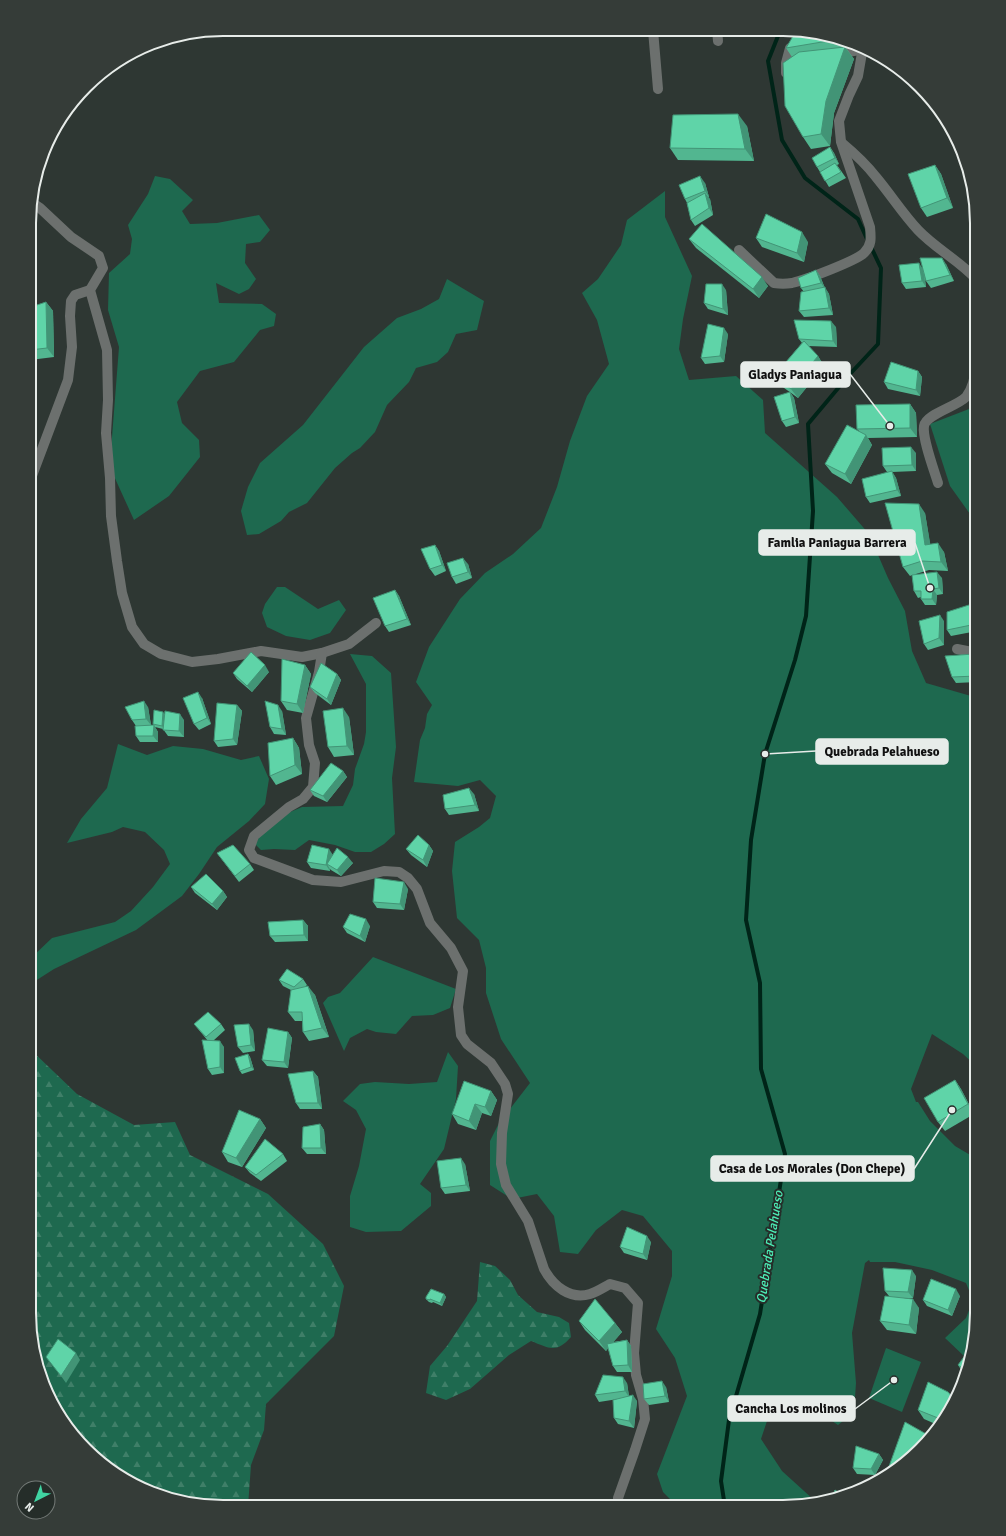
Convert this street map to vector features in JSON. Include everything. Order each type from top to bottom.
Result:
[{"type":"street","points":[[654,36],[658,89]]},
{"type":"street","points":[[786,85],[790,62],[790,48]]},
{"type":"street","points":[[825,56],[855,50]]},
{"type":"street","points":[[739,250],[774,283],[782,284],[794,283],[845,264],[864,254],[872,240],[870,228],[841,142],[840,122],[849,95],[858,76],[863,54]]},
{"type":"street","points":[[841,142],[860,158],[917,229],[930,242],[970,272]]},
{"type":"street","points":[[36,465],[68,380],[72,348],[70,316],[71,301],[76,296],[90,290],[103,268],[99,256],[71,237],[37,206]]},
{"type":"street","points":[[90,290],[107,350],[108,400],[106,434],[110,478],[111,516],[122,593],[132,627],[144,644],[161,654],[192,662],[261,651],[302,657],[322,654],[349,644],[376,623]]},
{"type":"street","points":[[938,483],[924,435],[924,425],[926,421],[934,415],[959,404],[970,389]]},
{"type":"street","points":[[957,649],[970,652]]},
{"type":"street","points":[[322,654],[319,672],[306,718],[309,745],[315,763],[313,787],[303,799],[289,807],[254,836],[250,850],[254,858],[313,880],[341,882],[384,871],[399,872],[408,878],[417,889],[430,923],[451,948],[463,971],[458,1007],[461,1035],[467,1044],[491,1063],[505,1084],[508,1094],[502,1132],[501,1164],[506,1185],[528,1221],[544,1269],[557,1287],[567,1292],[591,1294],[610,1284],[625,1288],[638,1303],[634,1353],[636,1375],[643,1399],[645,1419],[618,1500]]},
{"type":"green space","points":[[155,176],[170,179],[193,200],[182,211],[190,224],[217,223],[259,215],[270,230],[260,242],[246,244],[245,263],[256,279],[249,289],[239,294],[216,283],[219,303],[262,304],[276,314],[274,326],[260,330],[234,362],[200,371],[177,402],[182,423],[199,440],[200,457],[169,496],[134,520],[113,474],[111,450],[119,347],[108,310],[109,273],[130,254],[132,239],[128,225],[148,194]]},
{"type":"green space","points":[[665,191],[665,217],[692,276],[683,319],[679,349],[689,380],[736,376],[763,400],[765,433],[837,497],[869,534],[888,578],[905,611],[912,651],[926,683],[970,696],[970,1060],[963,1054],[932,1034],[911,1089],[916,1102],[918,1102],[930,1121],[955,1146],[970,1155],[970,1293],[966,1283],[932,1270],[895,1262],[870,1262],[869,1260],[865,1263],[852,1333],[856,1383],[854,1412],[838,1425],[802,1401],[775,1397],[761,1439],[782,1471],[811,1497],[795,1500],[671,1500],[663,1492],[657,1474],[687,1396],[675,1358],[656,1329],[672,1276],[672,1251],[643,1216],[622,1210],[596,1230],[578,1254],[560,1252],[554,1216],[537,1194],[512,1199],[490,1185],[490,1141],[499,1123],[530,1083],[501,1039],[486,993],[486,968],[479,940],[457,918],[452,871],[455,842],[479,827],[490,818],[496,796],[480,780],[458,786],[414,782],[420,740],[425,728],[427,714],[432,705],[416,682],[429,647],[460,599],[485,573],[513,554],[541,528],[557,487],[570,441],[587,396],[609,364],[597,320],[582,293],[598,279],[621,245],[627,220]]},
{"type":"green space","points":[[447,279],[484,301],[477,330],[456,334],[448,352],[437,362],[416,368],[409,382],[387,405],[375,432],[360,448],[335,468],[307,503],[289,512],[281,521],[259,534],[247,535],[241,511],[248,487],[260,463],[303,425],[364,347],[397,318],[421,309],[439,299]]},
{"type":"green space","points":[[969,409],[970,411],[970,514],[950,486],[930,424]]},
{"type":"green space","points":[[277,587],[285,587],[318,609],[339,600],[346,610],[330,633],[310,640],[286,636],[267,627],[262,613],[265,604]]},
{"type":"green space","points":[[350,654],[372,656],[391,673],[396,747],[392,778],[395,834],[384,844],[371,852],[355,852],[335,845],[309,840],[295,850],[261,850],[255,844],[264,828],[276,818],[302,807],[343,806],[353,785],[355,769],[364,744],[366,732],[366,684]]},
{"type":"green space","points":[[118,744],[147,755],[173,746],[203,749],[241,760],[259,756],[269,779],[265,804],[249,821],[217,847],[182,896],[136,930],[54,969],[36,981],[36,953],[52,938],[115,922],[131,911],[153,887],[170,864],[164,850],[145,832],[123,827],[112,832],[67,843],[81,819],[107,788]]},
{"type":"green space","points":[[373,957],[456,989],[450,1008],[433,1015],[412,1016],[396,1034],[376,1032],[367,1029],[350,1038],[344,1051],[323,1003],[328,997],[340,993]]},
{"type":"green space","points":[[448,1052],[458,1066],[456,1099],[444,1149],[420,1184],[431,1193],[431,1206],[401,1231],[366,1232],[350,1227],[350,1196],[359,1166],[366,1129],[356,1110],[343,1101],[360,1084],[375,1082],[409,1084],[437,1082]]},
{"type":"green space","points":[[36,1055],[77,1094],[134,1125],[175,1122],[190,1155],[268,1194],[323,1244],[344,1286],[334,1336],[266,1404],[264,1430],[251,1465],[248,1500],[211,1500],[174,1494],[151,1486],[119,1469],[100,1454],[82,1436],[67,1417],[55,1396],[42,1362],[36,1325]]},
{"type":"green space","points":[[480,1262],[495,1266],[510,1280],[518,1295],[537,1312],[559,1317],[569,1323],[571,1337],[561,1346],[556,1348],[531,1341],[509,1355],[470,1389],[446,1400],[426,1393],[430,1366],[447,1346],[477,1301]]},
{"type":"green space","points":[[970,1308],[970,1325],[965,1356],[945,1338],[966,1318]]},
{"type":"green space","points":[[886,1348],[921,1362],[902,1412],[869,1398]]},
{"type":"building","points":[[793,36],[827,41],[786,48]]},
{"type":"building","points":[[845,47],[826,101],[821,134],[803,137],[785,106],[783,63],[799,52]]},
{"type":"building","points":[[738,114],[745,149],[670,148],[673,115]]},
{"type":"building","points":[[830,147],[835,158],[817,167],[812,158]]},
{"type":"building","points":[[835,163],[841,172],[825,181],[820,172]]},
{"type":"building","points":[[935,165],[947,198],[921,208],[908,174]]},
{"type":"building","points":[[700,176],[705,191],[685,199],[679,185]]},
{"type":"building","points":[[705,193],[709,208],[691,220],[687,203]]},
{"type":"building","points":[[766,214],[802,232],[797,253],[756,238]]},
{"type":"building","points":[[702,224],[762,277],[753,289],[689,239]]},
{"type":"building","points":[[920,258],[942,258],[950,275],[926,281]]},
{"type":"building","points":[[919,263],[922,281],[902,283],[899,265]]},
{"type":"building","points":[[816,270],[821,283],[801,288],[798,278]]},
{"type":"building","points":[[706,284],[722,284],[723,309],[704,303]]},
{"type":"building","points":[[825,287],[829,308],[799,311],[801,292]]},
{"type":"building","points":[[46,302],[47,348],[36,349],[36,305]]},
{"type":"building","points":[[794,320],[831,321],[833,341],[799,339]]},
{"type":"building","points":[[708,324],[724,328],[720,356],[701,358]]},
{"type":"building","points":[[804,341],[818,356],[791,389],[774,376]]},
{"type":"building","points":[[891,362],[918,371],[916,390],[884,382]]},
{"type":"building","points":[[790,392],[795,417],[782,421],[774,397]]},
{"type":"building","points":[[910,404],[910,428],[857,429],[856,405]]},
{"type":"building","points":[[847,425],[866,435],[845,474],[825,464]]},
{"type":"building","points":[[911,447],[912,465],[883,466],[882,448]]},
{"type":"building","points":[[892,471],[897,490],[866,497],[862,479]]},
{"type":"building","points":[[885,503],[919,504],[925,545],[938,543],[941,562],[922,561],[903,567]]},
{"type":"building","points":[[435,545],[442,565],[430,569],[421,549]]},
{"type":"building","points":[[463,558],[468,572],[452,577],[447,563]]},
{"type":"building","points":[[937,572],[939,588],[933,589],[932,599],[921,599],[921,591],[914,591],[912,575]]},
{"type":"building","points":[[395,590],[407,619],[385,626],[373,598]]},
{"type":"building","points":[[970,605],[970,625],[947,630],[947,612]]},
{"type":"building","points":[[940,615],[939,638],[924,644],[919,621]]},
{"type":"building","points":[[251,652],[265,665],[247,686],[233,673]]},
{"type":"building","points":[[970,654],[970,676],[952,677],[945,656]]},
{"type":"building","points":[[282,659],[305,665],[297,704],[281,701]]},
{"type":"building","points":[[321,663],[337,674],[327,699],[310,687]]},
{"type":"building","points":[[198,692],[207,718],[194,724],[183,698]]},
{"type":"building","points":[[144,701],[146,719],[132,720],[125,707]]},
{"type":"building","points":[[265,701],[278,705],[282,729],[270,727]]},
{"type":"building","points":[[217,703],[237,705],[233,739],[214,741]]},
{"type":"building","points":[[343,708],[347,746],[328,747],[323,711]]},
{"type":"building","points":[[154,710],[163,712],[162,726],[153,724]]},
{"type":"building","points":[[165,711],[180,714],[179,731],[163,730]]},
{"type":"building","points":[[154,725],[153,736],[136,736],[135,726]]},
{"type":"building","points":[[293,738],[295,765],[270,776],[268,743]]},
{"type":"building","points":[[331,763],[343,771],[323,796],[310,790]]},
{"type":"building","points":[[469,788],[475,805],[445,809],[443,795]]},
{"type":"building","points":[[418,835],[429,845],[423,860],[406,849]]},
{"type":"building","points":[[233,845],[250,864],[235,876],[217,853]]},
{"type":"building","points":[[312,845],[329,849],[326,865],[307,862]]},
{"type":"building","points":[[337,848],[348,857],[337,870],[327,864]]},
{"type":"building","points":[[206,874],[223,891],[212,904],[191,887]]},
{"type":"building","points":[[375,878],[404,882],[400,904],[373,902]]},
{"type":"building","points":[[350,914],[366,919],[360,936],[343,927]]},
{"type":"building","points":[[303,920],[304,935],[270,936],[268,922]]},
{"type":"building","points":[[287,969],[303,979],[294,987],[279,980]]},
{"type":"building","points":[[308,986],[322,1028],[303,1032],[302,1012],[288,1012],[291,990]]},
{"type":"building","points":[[208,1012],[221,1024],[206,1037],[194,1024]]},
{"type":"building","points":[[249,1024],[251,1045],[238,1047],[234,1025]]},
{"type":"building","points":[[268,1028],[288,1032],[284,1062],[262,1060]]},
{"type":"building","points":[[202,1040],[220,1041],[220,1067],[208,1069]]},
{"type":"building","points":[[248,1054],[251,1067],[240,1071],[235,1058]]},
{"type":"building","points":[[313,1071],[318,1103],[296,1103],[288,1074]]},
{"type":"building","points":[[955,1080],[968,1104],[938,1122],[924,1098]]},
{"type":"building","points":[[464,1081],[491,1091],[485,1107],[475,1104],[469,1121],[452,1114]]},
{"type":"building","points":[[239,1110],[260,1119],[236,1158],[222,1152]]},
{"type":"building","points":[[320,1124],[321,1148],[302,1148],[303,1127]]},
{"type":"building","points":[[265,1139],[283,1154],[256,1175],[245,1167]]},
{"type":"building","points":[[461,1158],[466,1185],[441,1188],[437,1161]]},
{"type":"building","points":[[627,1227],[647,1236],[643,1254],[620,1247]]},
{"type":"building","points":[[883,1268],[912,1270],[908,1292],[885,1291]]},
{"type":"building","points":[[931,1279],[956,1289],[948,1310],[923,1300]]},
{"type":"building","points":[[431,1289],[444,1294],[440,1303],[426,1299]]},
{"type":"building","points":[[885,1296],[913,1299],[909,1325],[880,1321]]},
{"type":"building","points":[[595,1299],[615,1323],[599,1341],[579,1321]]},
{"type":"building","points":[[58,1339],[76,1353],[61,1376],[46,1357]]},
{"type":"building","points":[[627,1340],[628,1365],[613,1366],[607,1344]]},
{"type":"building","points":[[965,1355],[962,1368],[958,1365]]},
{"type":"building","points":[[603,1375],[623,1377],[625,1391],[595,1395]]},
{"type":"building","points":[[662,1381],[665,1396],[644,1399],[643,1384]]},
{"type":"building","points":[[928,1382],[948,1392],[951,1396],[938,1418],[918,1410]]},
{"type":"building","points":[[633,1395],[629,1421],[614,1418],[613,1400]]},
{"type":"building","points":[[905,1422],[926,1434],[906,1454],[889,1468]]},
{"type":"building","points":[[856,1446],[879,1454],[871,1469],[853,1468]]},
{"type":"waterway","name":"Quebrada Pelahueso","points":[[778,36],[768,61],[782,140],[805,178],[858,219],[867,239]]},
{"type":"waterway","name":"Quebrada Pelahueso","points":[[724,1500],[721,1481],[729,1420],[760,1314],[785,1154],[761,1069],[760,983],[746,920],[751,840],[765,754],[795,660],[806,616],[813,511],[808,424],[850,374],[878,344],[881,268],[871,247]]},
{"type":"place","name":"Gladys Paniagua","points":[[890,426]]},
{"type":"place","name":"Famlia Paniagua Barrera","points":[[930,588]]},
{"type":"place","name":"Quebrada Pelahueso","points":[[765,754]]},
{"type":"place","name":"Casa de Los Morales (Don Chepe)","points":[[952,1110]]},
{"type":"place","name":"Cancha Los molinos","points":[[894,1380]]}]
